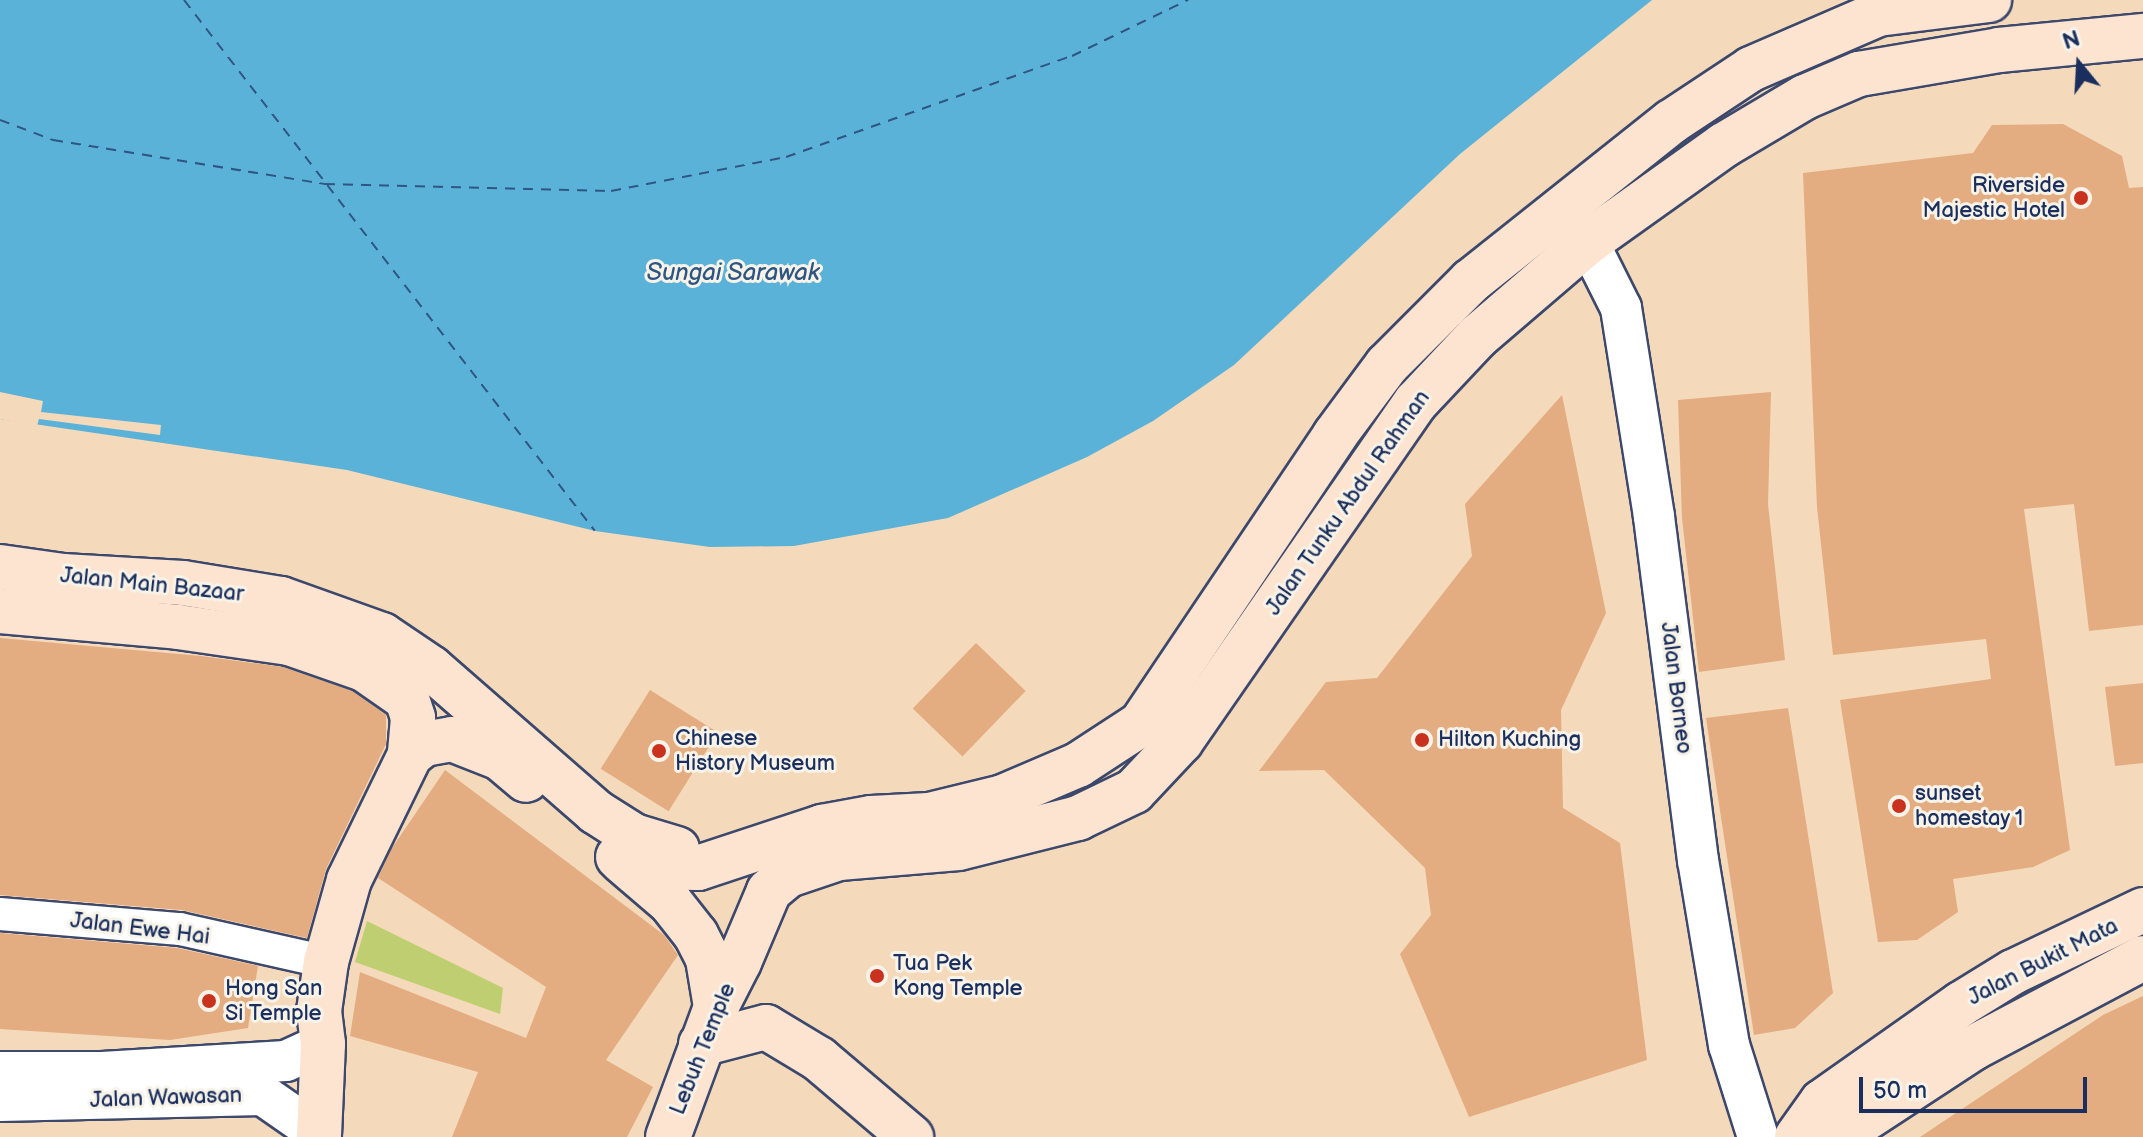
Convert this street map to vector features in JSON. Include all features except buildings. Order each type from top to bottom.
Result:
[{"type":"main road","points":[[618,857],[648,867],[698,868],[822,827],[871,818],[929,815],[1003,797],[1078,765],[1141,724],[1335,435],[1387,365],[1471,281],[1671,122],[1751,69],[1878,14],[1989,0]]},
{"type":"main road","name":"Jalan Tunku Abdul Rahman","points":[[739,962],[769,891],[788,875],[839,858],[959,848],[1078,818],[1134,791],[1181,741],[1416,402],[1477,337],[1588,242],[1724,145],[1805,97],[1859,74],[1999,50],[2143,36]]},
{"type":"main road","name":"Jalan Main Bazaar","points":[[0,567],[63,576],[183,583],[281,599],[382,635],[431,668],[596,812],[634,836],[678,849],[707,852],[765,845]]},
{"type":"main road","name":"Jalan Main Bazaar","points":[[0,611],[178,627],[289,643],[364,669],[407,699],[413,718],[410,755]]},
{"type":"main road","points":[[483,712],[500,758]]},
{"type":"main road","points":[[319,1135],[323,1044],[319,1011],[326,962],[349,880],[410,755],[424,744],[452,739],[500,758],[670,902],[696,935],[708,959],[708,1025],[766,1027],[819,1059],[911,1137]]},
{"type":"main road","name":"Jalan Bukit Mata","points":[[1797,1137],[1822,1102],[1961,1004],[2013,972],[2143,910]]},
{"type":"main road","name":"Lebuh Temple","points":[[668,1137],[708,1025],[739,962]]},
{"type":"main road","points":[[1837,1137],[1973,1048],[2131,972]]},
{"type":"street","name":"Jalan Borneo","points":[[1588,242],[1621,308],[1654,517],[1698,860],[1729,1045],[1758,1137]]},
{"type":"street","name":"Jalan Ewe Hai","points":[[0,914],[180,929],[326,962]]},
{"type":"street","name":"Jalan Wawasan","points":[[0,1072],[102,1072],[286,1061],[323,1044]]},
{"type":"street","name":"Jalan Wawasan","points":[[0,1101],[263,1095],[319,1135]]},
{"type":"green space","points":[[367,921],[503,988],[500,1014],[355,962]]},
{"type":"water","name":"Sungai Sarawak","points":[[0,0],[1652,0],[1460,154],[1234,365],[1153,421],[1087,457],[948,518],[794,546],[710,547],[595,531],[347,470],[0,419]]},
{"type":"pier","points":[[0,392],[43,401],[41,412],[161,425],[160,435],[39,419],[37,426],[0,419]]},
{"type":"ferry route","points":[[184,0],[595,531]]},
{"type":"ferry route","points":[[0,120],[53,140],[325,184],[611,191],[786,157],[1072,56],[1188,0]]},
{"type":"place","name":"Riverside Majestic Hotel","points":[[2081,198]]},
{"type":"place","name":"Hilton Kuching","points":[[1422,740]]},
{"type":"place","name":"Chinese History Museum","points":[[659,751]]},
{"type":"place","name":"sunset homestay 1","points":[[1899,806]]},
{"type":"place","name":"Tua Pek Kong Temple","points":[[877,976]]},
{"type":"place","name":"Hong San Si Temple","points":[[209,1001]]}]
